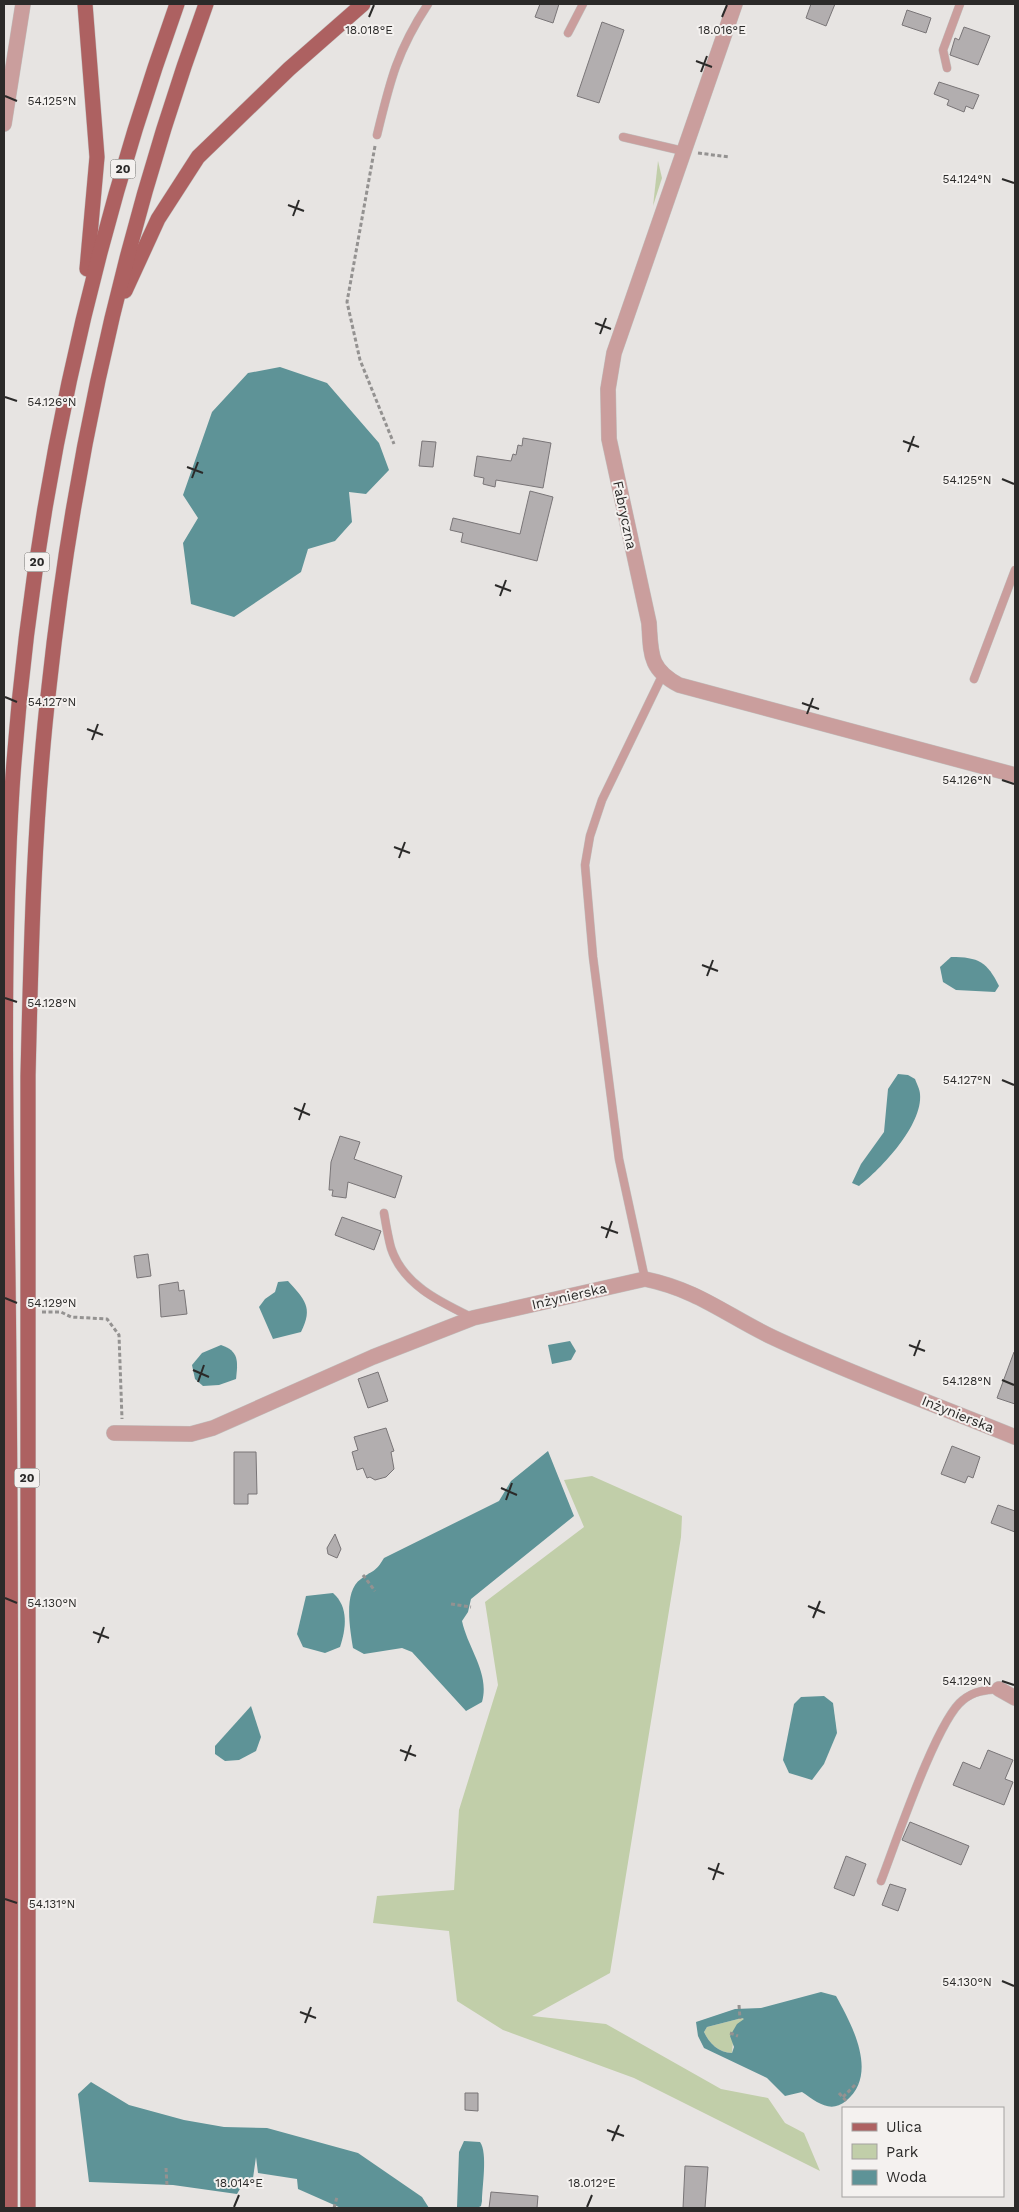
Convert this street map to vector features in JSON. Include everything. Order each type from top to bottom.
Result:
[{"type":"main road","points":[[79,336],[94,205],[97,157],[85,4]]},
{"type":"main road","name":"20","points":[[10,2208],[6,928],[12,789],[21,682],[41,533],[79,336],[111,208],[156,64],[177,4]]},
{"type":"main road","name":"20","points":[[28,2208],[28,1106],[32,930],[49,686],[75,494],[107,335],[138,210],[181,72],[206,4]]},
{"type":"main road","points":[[107,335],[158,219],[198,158],[282,75],[363,4]]},
{"type":"street","points":[[4,124],[23,4]]},
{"type":"street","name":"Fabryczna","points":[[662,676],[650,654],[649,623],[609,439],[608,389],[614,353],[735,4]]},
{"type":"street","points":[[662,676],[679,685],[1015,775]]},
{"type":"street","name":"Inżynierska","points":[[119,1433],[191,1434],[213,1428],[373,1357],[473,1318],[645,1279],[671,1284],[691,1292],[771,1336],[1015,1437]]},
{"type":"street","points":[[999,1688],[1015,1698]]},
{"type":"lane","points":[[377,135],[390,80],[398,56],[409,33],[428,4]]},
{"type":"lane","points":[[568,33],[583,4]]},
{"type":"lane","points":[[947,68],[943,50],[960,4]]},
{"type":"lane","points":[[623,137],[653,142],[683,151]]},
{"type":"lane","points":[[974,680],[1015,570]]},
{"type":"lane","points":[[645,1279],[619,1160],[593,956],[585,865],[590,836],[602,800],[634,739],[662,676]]},
{"type":"lane","points":[[384,1213],[392,1249],[409,1278],[439,1300],[473,1318]]},
{"type":"lane","points":[[881,1881],[929,1758],[952,1711],[962,1700],[978,1691],[999,1688]]},
{"type":"path","points":[[377,135],[347,302],[360,360],[394,444]]},
{"type":"path","points":[[683,151],[729,157]]},
{"type":"path","points":[[32,1312],[61,1312],[71,1317],[107,1319],[119,1335],[122,1418],[119,1433]]},
{"type":"path","points":[[363,1575],[375,1591]]},
{"type":"path","points":[[451,1604],[471,1608]]},
{"type":"path","points":[[739,2005],[740,2019]]},
{"type":"path","points":[[730,2033],[738,2036]]},
{"type":"path","points":[[843,2097],[857,2083]]},
{"type":"path","points":[[839,2093],[847,2102]]},
{"type":"path","points":[[166,2168],[166,2186]]},
{"type":"path","points":[[334,2208],[337,2197]]},
{"type":"green space","points":[[658,161],[662,178],[653,206]]},
{"type":"green space","points":[[592,1476],[682,1516],[681,1537],[610,1973],[532,2016],[606,2024],[721,2089],[768,2098],[785,2123],[804,2133],[820,2171],[634,2078],[503,2030],[457,2001],[449,1931],[373,1923],[377,1896],[454,1890],[459,1810],[498,1685],[485,1602],[584,1527],[564,1480]]},
{"type":"green space","points":[[742,2018],[745,2019],[733,2042],[732,2053],[727,2053],[715,2047],[704,2032],[707,2027]]},
{"type":"water","points":[[280,367],[327,383],[379,443],[389,470],[366,494],[349,492],[352,522],[335,541],[308,549],[301,572],[234,617],[191,604],[183,543],[198,518],[183,495],[212,412],[248,373]]},
{"type":"water","points":[[951,957],[969,958],[986,966],[999,986],[995,992],[956,990],[943,982],[940,967]]},
{"type":"water","points":[[898,1074],[908,1075],[915,1079],[920,1094],[915,1119],[889,1158],[859,1186],[852,1183],[861,1164],[884,1132],[888,1089]]},
{"type":"water","points":[[288,1281],[303,1298],[307,1316],[301,1332],[273,1339],[259,1307],[265,1299],[275,1292],[278,1282]]},
{"type":"water","points":[[570,1341],[576,1351],[571,1360],[552,1364],[548,1345]]},
{"type":"water","points":[[221,1345],[231,1350],[236,1358],[236,1379],[219,1385],[203,1386],[195,1379],[192,1365],[202,1353]]},
{"type":"water","points":[[548,1451],[574,1516],[471,1599],[468,1612],[462,1621],[481,1671],[484,1691],[482,1702],[466,1711],[412,1652],[402,1648],[364,1654],[353,1648],[349,1611],[355,1585],[376,1569],[384,1558],[499,1501],[511,1481]]},
{"type":"water","points":[[333,1593],[342,1605],[345,1618],[344,1633],[340,1647],[325,1653],[303,1647],[297,1634],[306,1596]]},
{"type":"water","points":[[824,1696],[833,1703],[837,1733],[824,1764],[812,1780],[789,1773],[783,1760],[794,1704],[801,1697]]},
{"type":"water","points":[[251,1706],[261,1737],[256,1751],[239,1760],[225,1761],[215,1754],[215,1746]]},
{"type":"water","points":[[821,1992],[836,1996],[855,2035],[862,2064],[861,2077],[856,2090],[846,2101],[840,2105],[829,2107],[818,2103],[802,2092],[785,2096],[767,2078],[704,2048],[698,2036],[696,2022],[735,2009],[761,2008]],"holes":[[[744,2019],[737,2024],[730,2036],[734,2047],[732,2053],[727,2053],[715,2047],[704,2032],[707,2027]]]},
{"type":"water","points":[[91,2082],[129,2105],[184,2120],[224,2127],[267,2128],[358,2153],[422,2197],[429,2208],[341,2208],[298,2189],[297,2179],[258,2173],[256,2157],[253,2178],[245,2180],[237,2194],[173,2185],[89,2182],[78,2094]]},
{"type":"water","points":[[464,2141],[480,2142],[484,2154],[481,2206],[473,2209],[457,2207],[459,2152]]},
{"type":"building","points":[[540,4],[559,4],[553,23],[535,17]]},
{"type":"building","points":[[811,4],[835,4],[826,26],[806,18]]},
{"type":"building","points":[[907,10],[931,18],[926,33],[902,25]]},
{"type":"building","points":[[602,22],[624,30],[599,103],[577,96]]},
{"type":"building","points":[[964,27],[990,36],[978,65],[950,55],[955,38],[959,40]]},
{"type":"building","points":[[939,82],[979,95],[973,109],[966,106],[964,112],[947,105],[949,100],[934,94]]},
{"type":"building","points":[[523,438],[551,443],[543,488],[496,480],[495,487],[483,484],[484,478],[474,476],[477,456],[511,461],[513,454],[516,455],[518,445],[522,446]]},
{"type":"building","points":[[422,441],[436,442],[433,467],[419,466]]},
{"type":"building","points":[[530,491],[553,497],[537,561],[461,542],[463,533],[450,530],[453,518],[520,534]]},
{"type":"building","points":[[340,1136],[360,1142],[354,1159],[402,1176],[395,1198],[348,1182],[346,1198],[332,1196],[333,1190],[329,1190],[331,1162]]},
{"type":"building","points":[[342,1217],[381,1231],[374,1250],[335,1235]]},
{"type":"building","points":[[148,1254],[151,1276],[137,1278],[134,1256]]},
{"type":"building","points":[[178,1282],[179,1291],[184,1290],[187,1314],[161,1317],[159,1285]]},
{"type":"building","points":[[1015,1353],[1015,1404],[997,1398]]},
{"type":"building","points":[[378,1372],[388,1401],[368,1408],[358,1379]]},
{"type":"building","points":[[386,1428],[394,1451],[391,1452],[394,1469],[386,1477],[375,1480],[370,1477],[367,1478],[363,1468],[357,1470],[352,1452],[358,1450],[354,1437]]},
{"type":"building","points":[[952,1446],[980,1457],[973,1478],[968,1476],[965,1483],[941,1474]]},
{"type":"building","points":[[234,1452],[256,1452],[257,1494],[248,1494],[248,1504],[234,1504]]},
{"type":"building","points":[[998,1505],[1015,1511],[1015,1532],[991,1523]]},
{"type":"building","points":[[335,1534],[341,1549],[337,1558],[328,1554],[327,1548]]},
{"type":"building","points":[[988,1750],[1013,1760],[1005,1779],[1013,1782],[1004,1805],[953,1785],[963,1762],[980,1769]]},
{"type":"building","points":[[910,1822],[969,1846],[961,1865],[902,1840]]},
{"type":"building","points":[[846,1856],[866,1864],[854,1896],[834,1888]]},
{"type":"building","points":[[890,1884],[906,1889],[898,1911],[882,1905]]},
{"type":"building","points":[[465,2093],[478,2093],[478,2111],[465,2110]]},
{"type":"building","points":[[685,2166],[708,2167],[705,2208],[683,2208]]},
{"type":"building","points":[[491,2192],[538,2196],[537,2208],[489,2208]]}]
